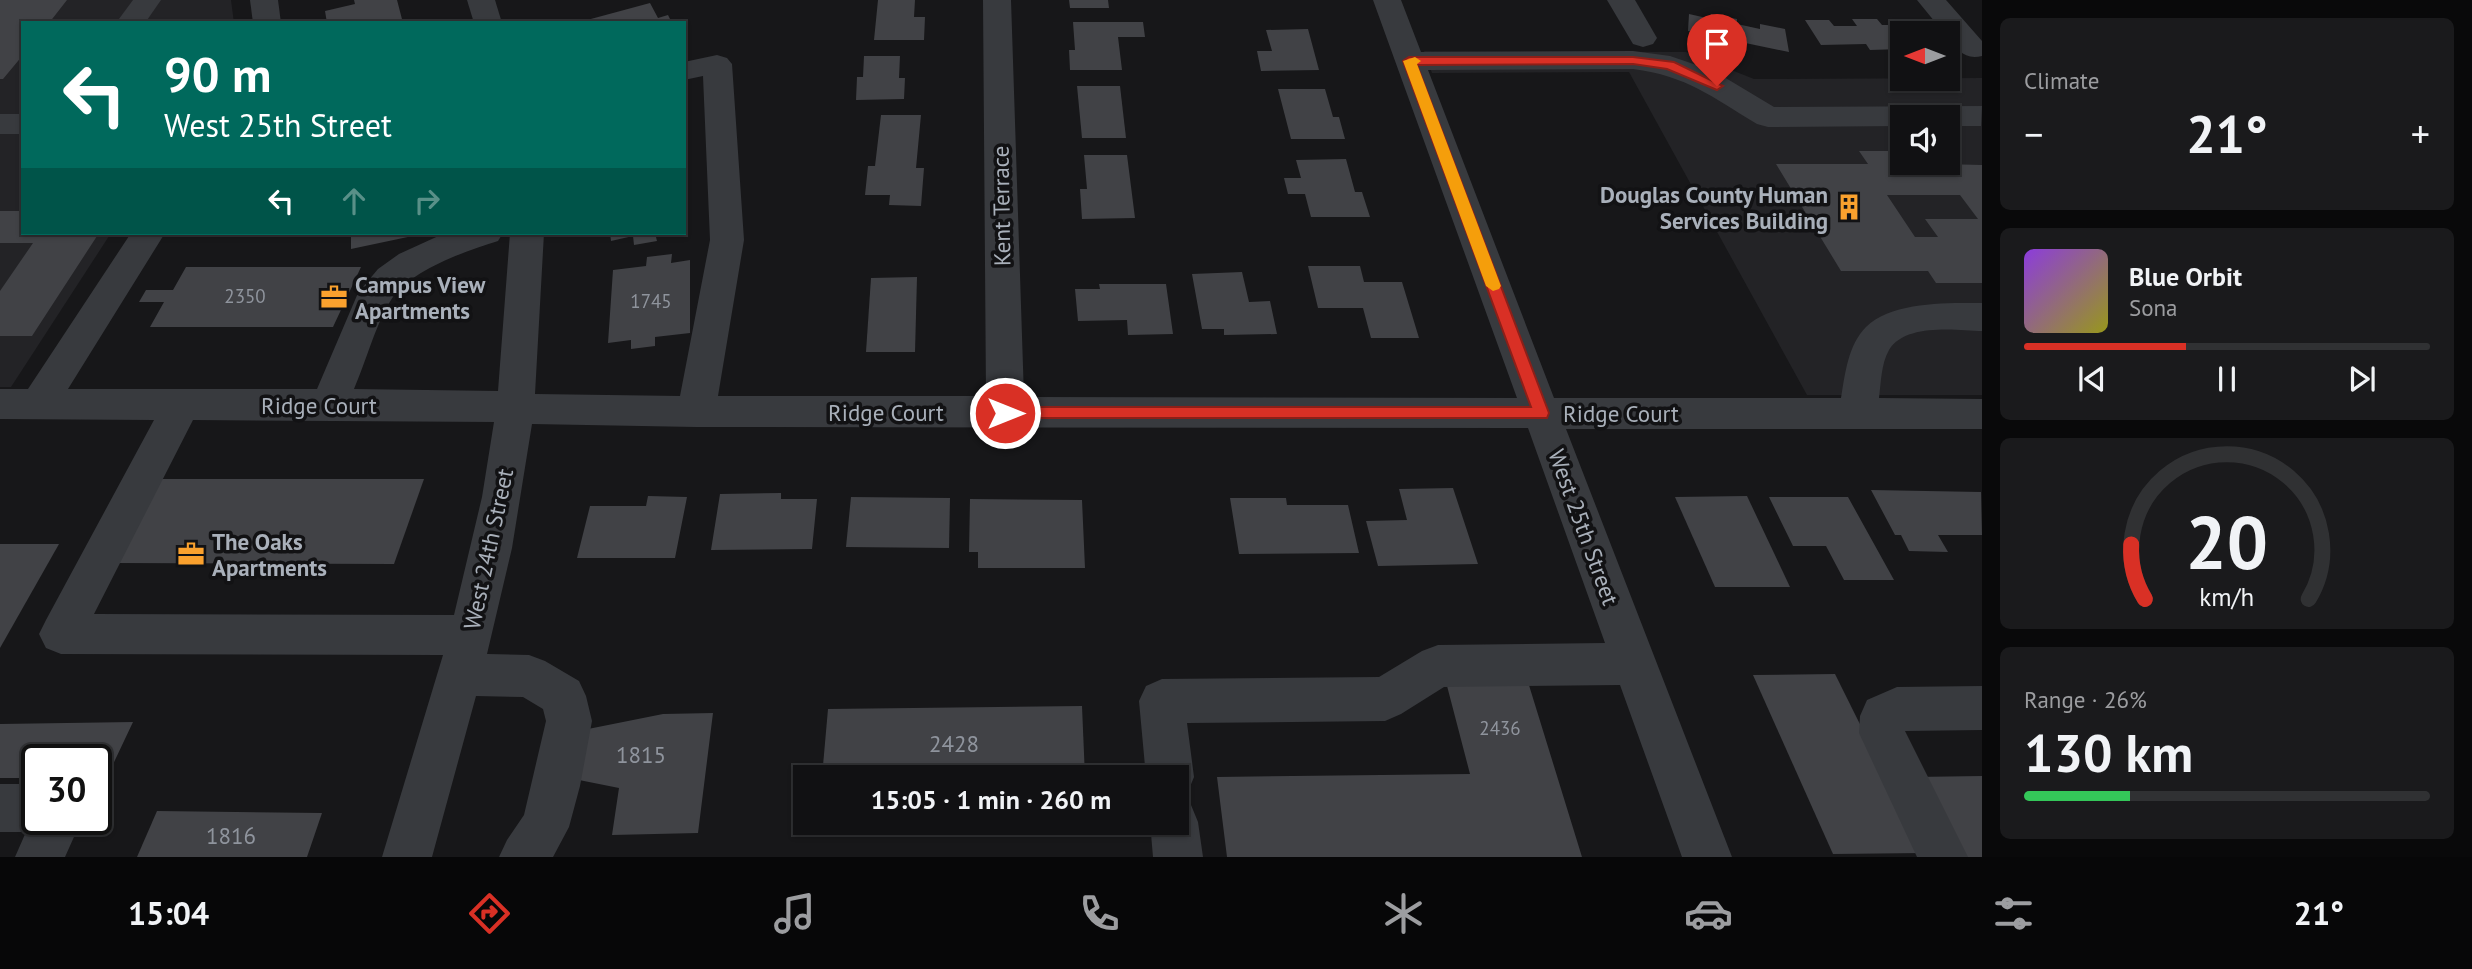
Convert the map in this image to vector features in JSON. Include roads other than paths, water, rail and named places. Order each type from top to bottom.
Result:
[{"type":"street","points":[[131,21],[147,0]]},
{"type":"street","points":[[264,0],[267,21]]},
{"type":"street","points":[[481,0],[487,21]]},
{"type":"street","name":"Kent Terrace","points":[[996,0],[1005,413]]},
{"type":"street","name":"West 25th Street","points":[[1387,0],[1707,857]]},
{"type":"street","points":[[1621,0],[1643,38]]},
{"type":"street","points":[[1931,0],[1973,49]]},
{"type":"street","points":[[1409,61],[1633,60],[1670,65],[1703,78],[1768,117],[1981,116]]},
{"type":"street","points":[[686,71],[716,64],[725,172],[727,240],[696,412]]},
{"type":"street","points":[[0,124],[21,124]]},
{"type":"street","points":[[12,407],[153,235]]},
{"type":"street","points":[[329,405],[376,293],[390,278],[411,263],[460,240],[479,235]]},
{"type":"street","name":"West 24th Street","points":[[407,857],[464,655],[499,503],[514,407],[526,291],[527,235]]},
{"type":"street","points":[[1858,413],[1863,376],[1872,345],[1894,325],[1929,318],[1982,317]]},
{"type":"street","points":[[182,404],[61,634],[464,655],[529,676],[563,696],[569,721],[545,827],[524,857]]},
{"type":"street","name":"Ridge Court","points":[[12,407],[182,404],[514,407],[566,411],[696,412],[1982,414]]},
{"type":"street","points":[[1169,765],[1162,701],[1385,699],[1438,666],[1635,664]]},
{"type":"street","points":[[1943,857],[1882,733],[1883,716],[1897,709],[1982,708]]},
{"type":"street","points":[[0,808],[21,808]]},
{"type":"street","points":[[40,857],[50,835]]},
{"type":"street","points":[[1175,835],[1178,857]]},
{"type":"place","name":"Douglas County Human Services Building","points":[[1849,207]]},
{"type":"place","name":"Campus View Apartments","points":[[334,297]]},
{"type":"place","name":"The Oaks Apartments","points":[[191,554]]}]
